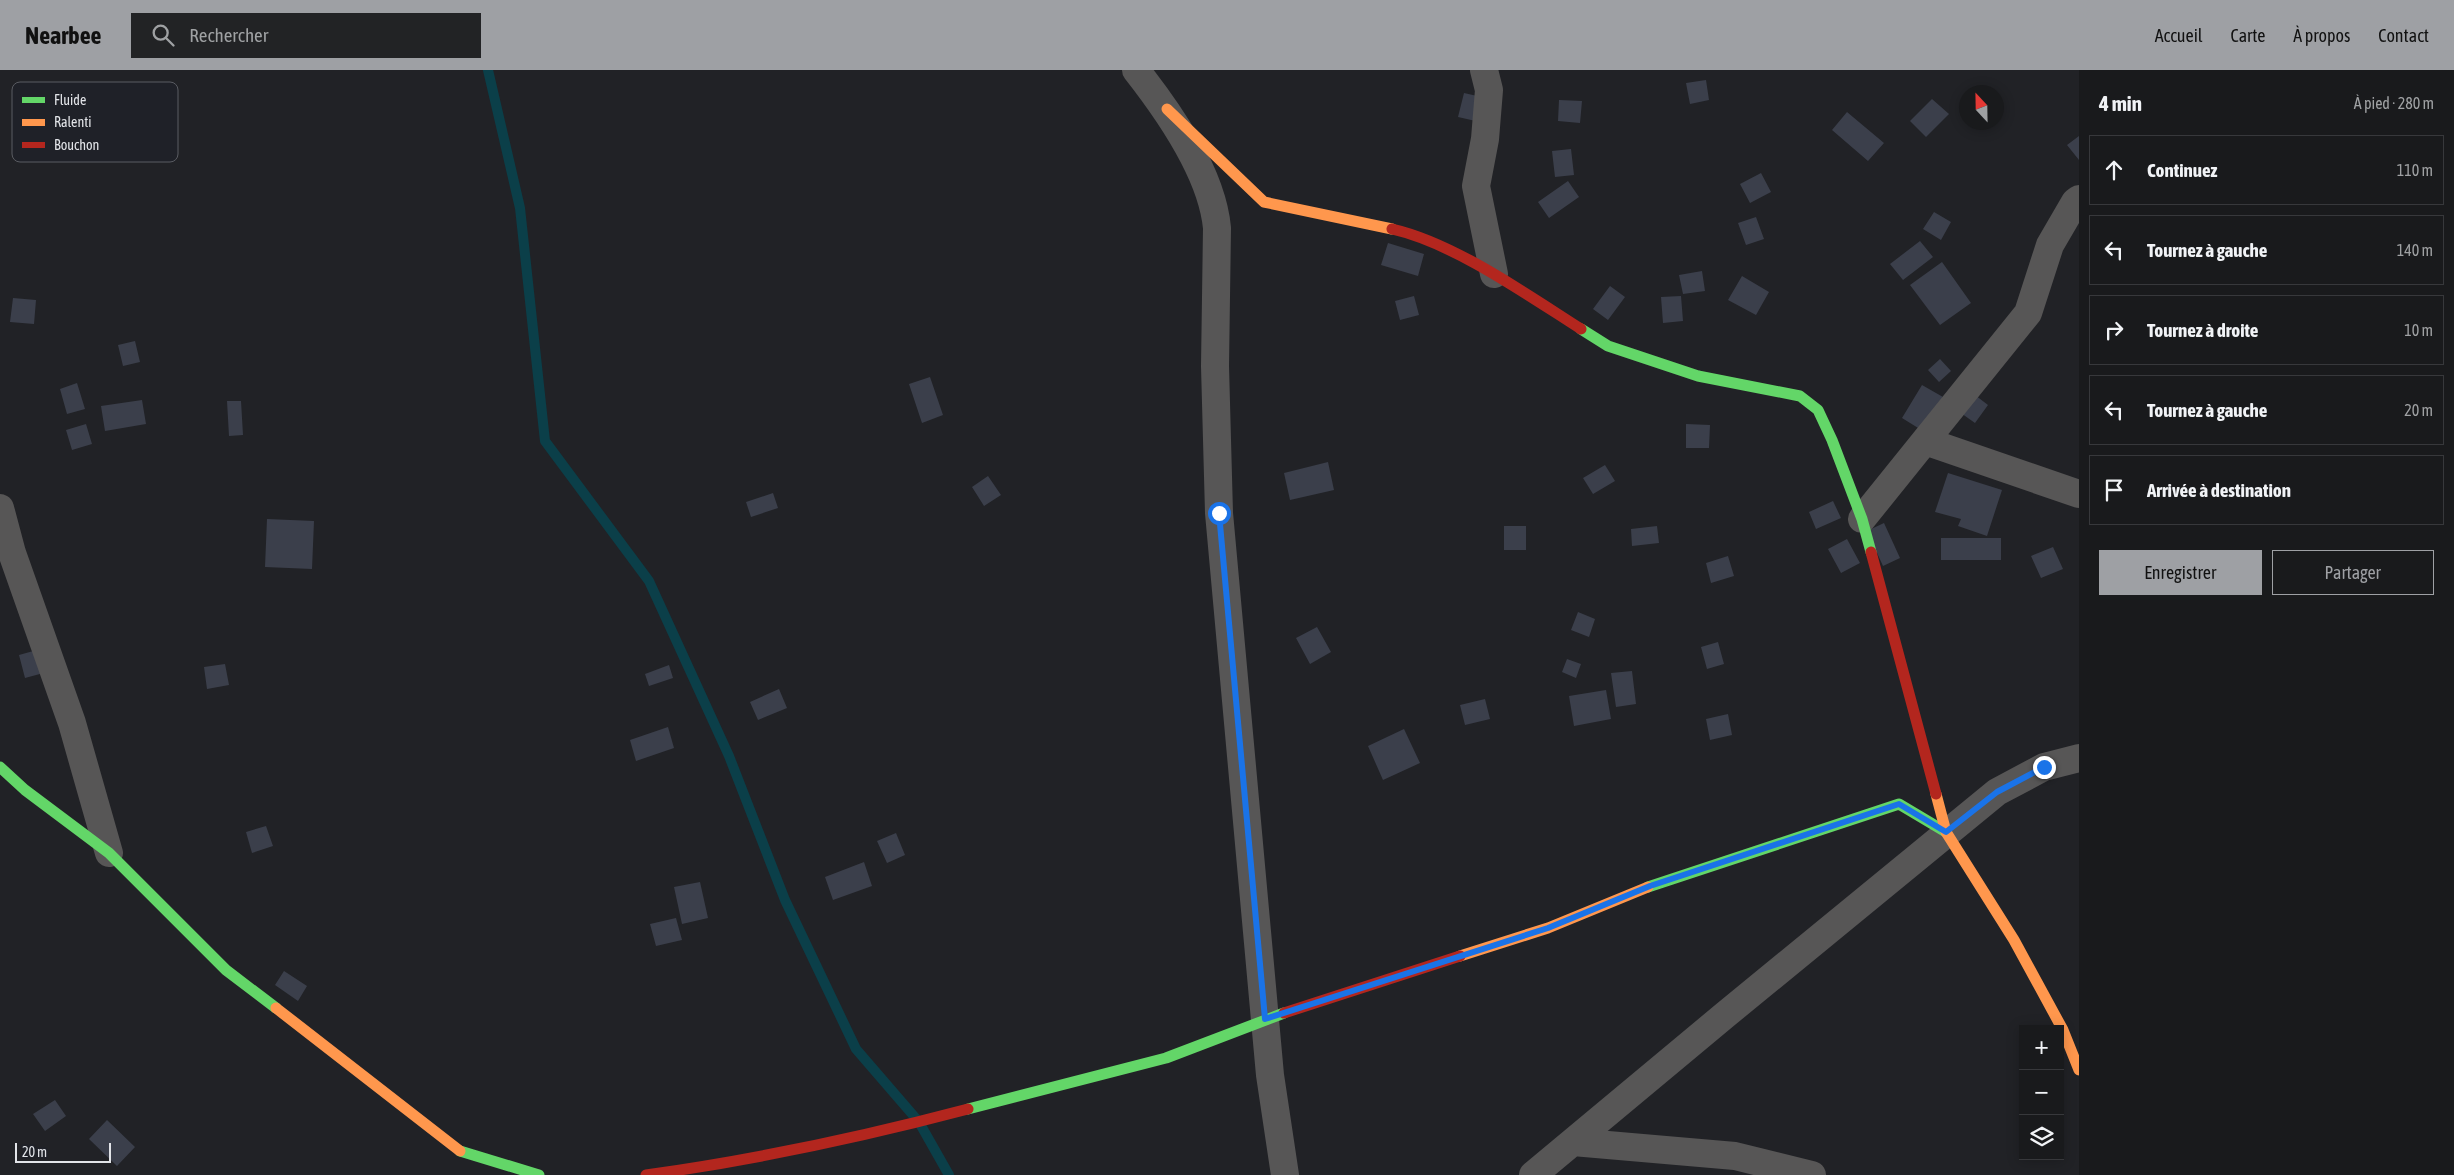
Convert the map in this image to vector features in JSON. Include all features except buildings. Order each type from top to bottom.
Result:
[{"type":"street","points":[[1136,70],[1167,109],[1264,202],[1414,234],[1494,274],[1608,346],[1698,376],[1800,396],[1818,410],[1832,440],[1862,519],[1899,650],[1946,832],[2014,940],[2063,1030],[2079,1070]]},
{"type":"street","points":[[1484,70],[1489,90],[1485,139],[1476,186],[1494,274]]},
{"type":"street","points":[[1167,109],[1206,183],[1215,206],[1217,228],[1214,366],[1219,513],[1270,1075],[1285,1175]]},
{"type":"street","points":[[1862,519],[2028,312],[2050,245],[2075,202],[2079,199]]},
{"type":"street","points":[[1925,441],[2079,494]]},
{"type":"street","points":[[0,508],[12,553],[72,723],[109,854]]},
{"type":"street","points":[[1533,1175],[1946,832],[1997,792],[2044,767],[2079,758]]},
{"type":"street","points":[[0,767],[26,790],[109,854],[226,970],[354,1067],[458,1150],[540,1175]]},
{"type":"street","points":[[646,1175],[723,1164],[919,1122],[1166,1058],[1265,1019],[1548,928],[1650,886],[1899,804],[1946,832]]},
{"type":"street","points":[[1573,1142],[1735,1156],[1812,1175]]},
{"type":"waterway","points":[[488,70],[520,208],[545,441],[649,581],[729,756],[785,900],[856,1049],[919,1122],[949,1175]]},
{"type":"traffic: fast","points":[[1581,329],[1608,346],[1698,376],[1800,396],[1818,410],[1832,440],[1862,519],[1871,552]]},
{"type":"traffic: fast","points":[[0,767],[25,790],[109,853],[226,970],[276,1008]]},
{"type":"traffic: fast","points":[[1648,887],[1899,804],[1946,832]]},
{"type":"traffic: fast","points":[[968,1109],[1166,1058],[1284,1013]]},
{"type":"traffic: fast","points":[[460,1151],[539,1175]]},
{"type":"traffic: slow","points":[[1167,109],[1264,202],[1392,229]]},
{"type":"traffic: slow","points":[[1936,794],[1946,832],[2014,940],[2063,1030],[2079,1070]]},
{"type":"traffic: slow","points":[[1460,956],[1548,928],[1648,887]]},
{"type":"traffic: slow","points":[[276,1008],[460,1151]]},
{"type":"traffic: jam","points":[[1392,229],[1416,236],[1465,258],[1581,329]]},
{"type":"traffic: jam","points":[[1871,552],[1936,794]]},
{"type":"traffic: jam","points":[[1284,1013],[1460,956]]},
{"type":"traffic: jam","points":[[646,1175],[808,1147],[968,1109]]},
{"type":"route","points":[[1219,513],[1265,1019],[1548,928],[1650,886],[1899,804],[1946,832],[1997,792],[2044,767]]}]
